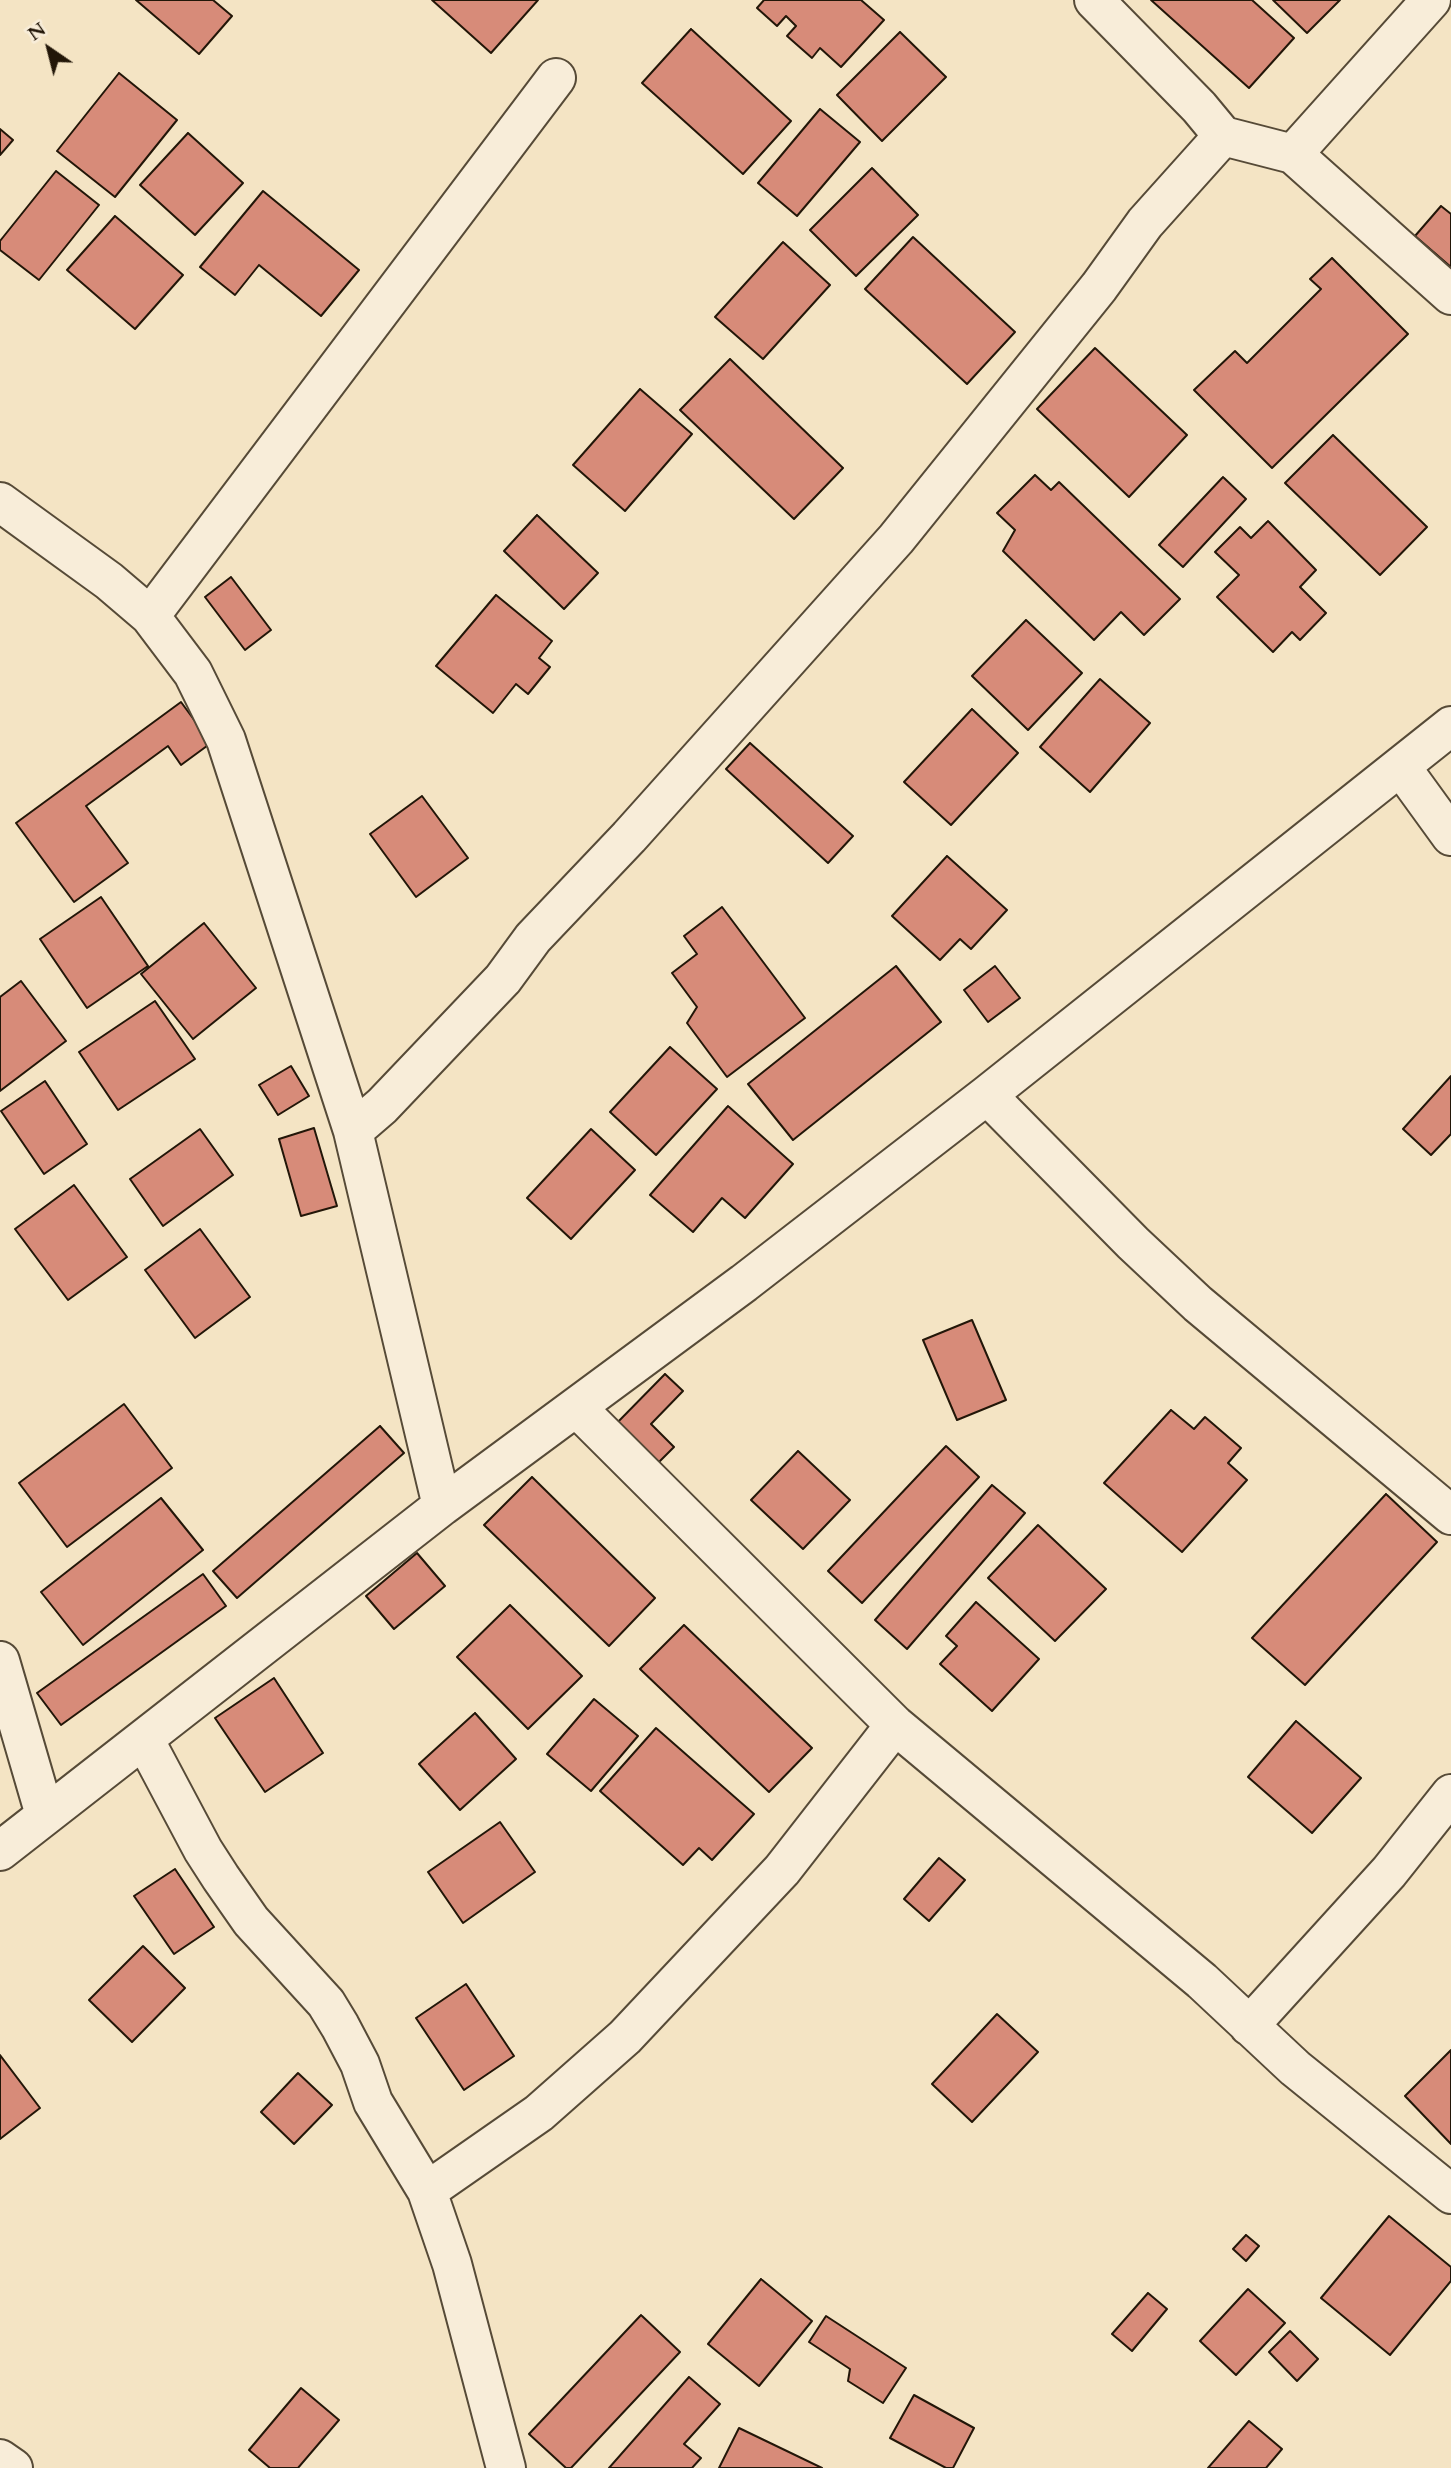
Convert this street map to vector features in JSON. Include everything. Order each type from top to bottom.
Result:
[{"type":"street","points":[[1094,0],[1199,107],[1223,136],[1293,154],[1451,295]]},
{"type":"street","points":[[1293,154],[1432,0]]},
{"type":"street","points":[[150,616],[556,78]]},
{"type":"street","points":[[353,1131],[382,1106],[503,979],[533,938],[629,837],[896,538],[1099,287],[1145,223],[1223,136]]},
{"type":"street","points":[[0,502],[109,581],[150,616],[193,673],[226,740],[353,1131],[442,1506]]},
{"type":"street","points":[[0,1851],[442,1506],[744,1283],[987,1095],[1451,726]]},
{"type":"street","points":[[1401,767],[1451,836]]},
{"type":"street","points":[[987,1095],[1133,1243],[1198,1304],[1451,1515]]},
{"type":"street","points":[[576,1407],[895,1726],[1202,1981],[1295,2068],[1451,2194]]},
{"type":"street","points":[[0,1661],[45,1815]]},
{"type":"street","points":[[427,2192],[538,2113],[625,2037],[782,1870],[895,1726]]},
{"type":"street","points":[[144,1739],[203,1850],[221,1878],[251,1921],[326,2003],[340,2025],[360,2064],[373,2102],[427,2192],[452,2264],[506,2468]]},
{"type":"street","points":[[1249,2026],[1389,1872],[1451,1794]]},
{"type":"street","points":[[0,2459],[13,2468]]},
{"type":"building","points":[[136,0],[213,0],[232,16],[199,54]]},
{"type":"building","points":[[432,0],[538,0],[491,53]]},
{"type":"building","points":[[764,0],[861,0],[884,20],[841,67],[820,48],[812,58],[787,36],[796,26],[786,16],[777,26],[757,8]]},
{"type":"building","points":[[1151,0],[1252,0],[1294,38],[1249,88]]},
{"type":"building","points":[[1273,0],[1340,0],[1307,33]]},
{"type":"building","points":[[691,29],[791,121],[743,174],[642,83]]},
{"type":"building","points":[[900,32],[946,77],[882,141],[837,95]]},
{"type":"building","points":[[119,73],[177,120],[115,197],[57,151]]},
{"type":"building","points":[[820,109],[860,142],[797,216],[758,183]]},
{"type":"building","points":[[0,129],[13,140],[0,155]]},
{"type":"building","points":[[188,133],[243,183],[195,235],[140,185]]},
{"type":"building","points":[[872,168],[918,215],[856,276],[810,230]]},
{"type":"building","points":[[56,171],[99,205],[39,280],[0,250],[0,241]]},
{"type":"building","points":[[263,191],[359,270],[321,316],[259,265],[235,295],[200,267]]},
{"type":"building","points":[[1441,206],[1451,214],[1451,267],[1415,236]]},
{"type":"building","points":[[115,216],[183,275],[135,329],[67,270]]},
{"type":"building","points":[[913,237],[1015,332],[967,384],[865,289]]},
{"type":"building","points":[[783,242],[830,285],[763,359],[715,317]]},
{"type":"building","points":[[1332,258],[1408,334],[1272,468],[1194,390],[1235,351],[1247,363],[1321,289],[1310,279]]},
{"type":"building","points":[[1095,348],[1187,435],[1129,497],[1037,409]]},
{"type":"building","points":[[730,359],[843,468],[794,519],[680,410]]},
{"type":"building","points":[[640,389],[692,434],[625,511],[573,465]]},
{"type":"building","points":[[1333,435],[1427,527],[1380,575],[1285,483]]},
{"type":"building","points":[[1035,475],[1051,490],[1059,482],[1180,599],[1144,635],[1121,612],[1094,640],[1003,551],[1015,530],[997,513]]},
{"type":"building","points":[[1223,477],[1246,499],[1183,567],[1159,545]]},
{"type":"building","points":[[537,515],[598,573],[564,609],[504,551]]},
{"type":"building","points":[[1268,521],[1316,570],[1300,587],[1326,613],[1300,640],[1292,632],[1273,652],[1217,597],[1239,575],[1215,552],[1240,527],[1251,538]]},
{"type":"building","points":[[231,577],[271,630],[245,650],[205,597]]},
{"type":"building","points":[[496,595],[552,641],[539,658],[550,667],[528,694],[516,684],[493,713],[436,666]]},
{"type":"building","points":[[1026,620],[1082,673],[1028,730],[972,676]]},
{"type":"building","points":[[1100,679],[1150,723],[1090,792],[1040,747]]},
{"type":"building","points":[[181,702],[211,743],[181,765],[168,746],[86,806],[128,863],[74,902],[16,823]]},
{"type":"building","points":[[972,709],[1018,753],[951,825],[904,782]]},
{"type":"building","points":[[750,743],[853,836],[828,863],[726,769]]},
{"type":"building","points":[[422,796],[468,858],[416,897],[370,834]]},
{"type":"building","points":[[947,856],[1007,910],[971,949],[960,939],[940,960],[892,916]]},
{"type":"building","points":[[101,897],[148,966],[87,1008],[40,939]]},
{"type":"building","points":[[722,907],[805,1018],[727,1077],[687,1023],[697,1007],[672,973],[697,954],[684,936]]},
{"type":"building","points":[[204,923],[256,988],[193,1039],[141,974]]},
{"type":"building","points":[[896,966],[941,1022],[793,1140],[748,1084]]},
{"type":"building","points":[[995,966],[1020,998],[988,1022],[964,990]]},
{"type":"building","points":[[21,981],[66,1041],[0,1091],[0,997]]},
{"type":"building","points":[[155,1001],[195,1059],[118,1110],[79,1052]]},
{"type":"building","points":[[670,1047],[717,1089],[656,1155],[610,1112]]},
{"type":"building","points":[[291,1066],[309,1096],[278,1115],[259,1085]]},
{"type":"building","points":[[1451,1076],[1451,1134],[1431,1155],[1403,1129]]},
{"type":"building","points":[[45,1081],[87,1144],[44,1174],[1,1111]]},
{"type":"building","points":[[728,1106],[793,1164],[745,1218],[722,1198],[693,1232],[650,1195]]},
{"type":"building","points":[[314,1128],[337,1206],[301,1216],[279,1139]]},
{"type":"building","points":[[200,1129],[233,1175],[163,1226],[130,1179]]},
{"type":"building","points":[[591,1129],[635,1170],[571,1239],[527,1198]]},
{"type":"building","points":[[74,1185],[127,1257],[68,1300],[15,1229]]},
{"type":"building","points":[[200,1229],[250,1297],[195,1338],[145,1270]]},
{"type":"building","points":[[972,1320],[1006,1400],[957,1420],[923,1340]]},
{"type":"building","points":[[665,1374],[683,1391],[651,1424],[674,1447],[654,1467],[612,1428]]},
{"type":"building","points":[[124,1404],[172,1468],[67,1547],[19,1483]]},
{"type":"building","points":[[1171,1410],[1194,1429],[1205,1417],[1241,1448],[1228,1463],[1247,1480],[1182,1552],[1104,1483]]},
{"type":"building","points":[[380,1426],[404,1453],[237,1598],[213,1571]]},
{"type":"building","points":[[946,1446],[979,1477],[862,1603],[828,1571]]},
{"type":"building","points":[[798,1451],[850,1500],[803,1549],[751,1500]]},
{"type":"building","points":[[532,1477],[655,1598],[609,1646],[484,1525]]},
{"type":"building","points":[[992,1485],[1025,1513],[907,1649],[875,1620]]},
{"type":"building","points":[[1386,1494],[1437,1542],[1305,1685],[1252,1638]]},
{"type":"building","points":[[161,1498],[203,1550],[83,1645],[41,1592]]},
{"type":"building","points":[[1038,1525],[1106,1589],[1055,1641],[988,1578]]},
{"type":"building","points":[[417,1553],[445,1586],[394,1629],[366,1596]]},
{"type":"building","points":[[203,1574],[226,1606],[61,1725],[37,1693]]},
{"type":"building","points":[[976,1602],[1039,1659],[992,1711],[940,1664],[957,1646],[946,1636]]},
{"type":"building","points":[[510,1605],[582,1676],[528,1729],[457,1657]]},
{"type":"building","points":[[684,1625],[812,1748],[769,1792],[640,1669]]},
{"type":"building","points":[[274,1678],[323,1753],[265,1792],[215,1718]]},
{"type":"building","points":[[594,1699],[638,1736],[591,1791],[547,1754]]},
{"type":"building","points":[[475,1713],[516,1759],[460,1810],[419,1764]]},
{"type":"building","points":[[1296,1721],[1361,1778],[1312,1833],[1248,1777]]},
{"type":"building","points":[[656,1728],[754,1814],[712,1860],[699,1848],[683,1865],[600,1791]]},
{"type":"building","points":[[500,1822],[535,1872],[463,1923],[428,1872]]},
{"type":"building","points":[[939,1858],[965,1880],[929,1921],[904,1899]]},
{"type":"building","points":[[175,1869],[214,1927],[174,1954],[134,1896]]},
{"type":"building","points":[[143,1946],[185,1988],[132,2042],[89,2000]]},
{"type":"building","points":[[466,1984],[514,2056],[464,2090],[416,2018]]},
{"type":"building","points":[[997,2014],[1038,2052],[972,2122],[932,2084]]},
{"type":"building","points":[[1451,2050],[1451,2144],[1405,2096]]},
{"type":"building","points":[[0,2055],[40,2108],[0,2139]]},
{"type":"building","points":[[298,2073],[332,2105],[294,2144],[261,2112]]},
{"type":"building","points":[[1389,2216],[1451,2267],[1451,2281],[1390,2355],[1321,2298]]},
{"type":"building","points":[[1246,2235],[1259,2246],[1246,2261],[1233,2249]]},
{"type":"building","points":[[761,2279],[812,2321],[759,2386],[708,2344]]},
{"type":"building","points":[[1248,2289],[1285,2323],[1236,2375],[1200,2341]]},
{"type":"building","points":[[1148,2293],[1167,2309],[1132,2351],[1112,2334]]},
{"type":"building","points":[[641,2315],[680,2352],[571,2468],[566,2468],[529,2434]]},
{"type":"building","points":[[826,2316],[906,2368],[883,2403],[848,2381],[850,2369],[809,2342]]},
{"type":"building","points":[[1290,2331],[1318,2359],[1297,2381],[1269,2352]]},
{"type":"building","points":[[689,2377],[720,2404],[684,2444],[701,2458],[692,2468],[609,2468]]},
{"type":"building","points":[[301,2388],[339,2420],[298,2468],[270,2468],[249,2450]]},
{"type":"building","points":[[914,2395],[974,2428],[953,2468],[946,2468],[890,2438]]},
{"type":"building","points":[[1249,2421],[1282,2449],[1266,2468],[1208,2468]]},
{"type":"building","points":[[739,2428],[822,2468],[719,2468]]}]
